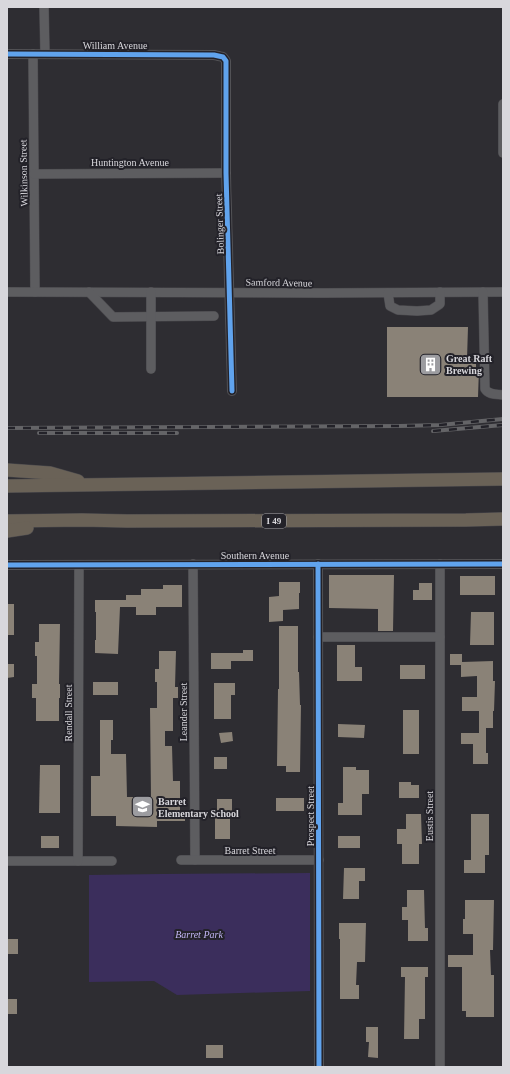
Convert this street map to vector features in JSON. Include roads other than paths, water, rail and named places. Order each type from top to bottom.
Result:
[{"type":"highway","points":[[7,470],[50,473],[94,485]]},
{"type":"highway","points":[[7,486],[503,479]]},
{"type":"highway","name":"I 49","points":[[7,521],[503,519]]},
{"type":"highway","points":[[7,531],[82,520]]},
{"type":"street","points":[[44,7],[45,54]]},
{"type":"street","name":"William Avenue","points":[[7,54],[214,55],[223,57]]},
{"type":"street","name":"Wilkinson Street","points":[[33,54],[35,292]]},
{"type":"street","name":"Bolinger Street","points":[[223,57],[227,65],[226,173],[232,391]]},
{"type":"street","points":[[503,104],[503,153]]},
{"type":"street","name":"Huntington Avenue","points":[[34,174],[226,173]]},
{"type":"street","name":"Samford Avenue","points":[[7,292],[503,292]]},
{"type":"street","points":[[90,292],[113,317],[214,316]]},
{"type":"street","points":[[151,292],[151,370]]},
{"type":"street","points":[[388,293],[390,306],[398,310],[417,312],[431,310],[440,304],[440,292]]},
{"type":"street","points":[[483,292],[485,389],[488,393],[503,395]]},
{"type":"street","name":"Leander Street","points":[[193,564],[195,860]]},
{"type":"street","name":"Prospect Street","points":[[318,564],[319,1067]]},
{"type":"street","name":"Eustis Street","points":[[440,564],[440,1067]]},
{"type":"street","name":"Southern Avenue","points":[[7,565],[503,564]]},
{"type":"street","name":"Rendall Street","points":[[78,861],[79,565]]},
{"type":"street","points":[[318,637],[440,637]]},
{"type":"street","name":"Barret Street","points":[[181,860],[319,860]]},
{"type":"street","points":[[7,861],[112,861]]},
{"type":"railway","points":[[7,428],[400,426],[440,425],[503,419]]},
{"type":"railway","points":[[433,431],[503,425]]},
{"type":"railway","points":[[39,433],[177,433]]},
{"type":"place","name":"Great Raft Brewing","points":[[431,364]]},
{"type":"place","name":"Barret Elementary School","points":[[143,807]]},
{"type":"park label","name":"Barret Park","points":[[199,934]]}]
